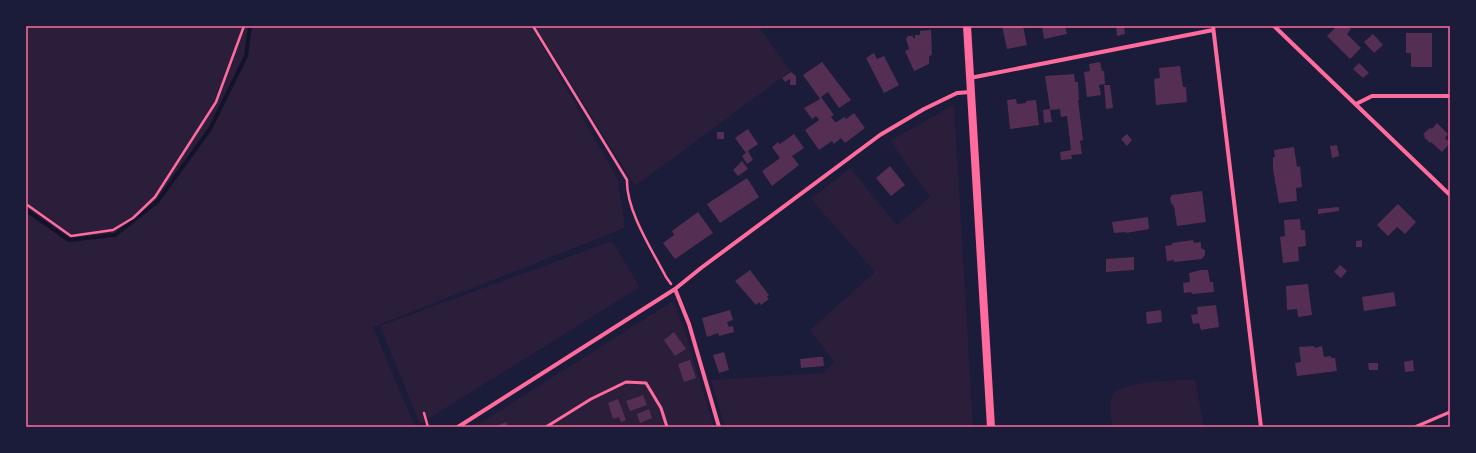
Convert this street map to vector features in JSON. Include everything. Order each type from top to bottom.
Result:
[{"type":"main road","points":[[967,26],[991,427]]},
{"type":"street","points":[[1274,26],[1450,194]]},
{"type":"street","points":[[970,78],[1213,28],[1261,427]]},
{"type":"street","points":[[458,427],[675,289],[880,135],[924,109],[957,93],[971,92]]},
{"type":"street","points":[[1356,104],[1372,96],[1450,96]]},
{"type":"street","points":[[675,289],[688,324],[719,427]]},
{"type":"lane","points":[[546,427],[591,398],[626,382],[646,383],[661,408],[667,427]]},
{"type":"lane","points":[[1415,427],[1450,412]]},
{"type":"path","points":[[26,204],[71,236],[113,230],[133,218],[155,197],[216,102],[244,26]]},
{"type":"path","points":[[533,26],[627,180],[626,192],[636,218],[666,278],[675,289]]},
{"type":"path","points":[[424,413],[428,427]]},
{"type":"shaded area","points":[[26,26],[531,26],[618,180],[625,228],[373,327],[415,427],[26,427]]},
{"type":"shaded area","points":[[535,26],[758,26],[791,71],[635,186]]},
{"type":"shaded area","points":[[954,105],[973,427],[725,427],[711,380],[823,373],[834,362],[810,330],[875,272],[811,199],[850,168],[897,225],[930,197],[890,141]]},
{"type":"shaded area","points":[[612,241],[640,287],[420,424],[380,326]]},
{"type":"shaded area","points":[[673,301],[684,329],[714,427],[474,427]]},
{"type":"shaded area","points":[[1195,379],[1204,427],[1113,427],[1110,404],[1112,396],[1117,391],[1137,384],[1150,382]]},
{"type":"building","points":[[1002,26],[1023,26],[1027,45],[1007,49]]},
{"type":"building","points":[[1042,26],[1065,26],[1067,34],[1044,39]]},
{"type":"building","points":[[1116,26],[1124,26],[1125,34],[1117,36]]},
{"type":"building","points":[[1337,26],[1347,26],[1351,29],[1347,34],[1361,48],[1350,59],[1327,36]]},
{"type":"building","points":[[931,30],[932,54],[929,57],[929,64],[914,71],[905,51],[909,49],[906,39],[908,36],[912,36],[915,39],[915,35],[920,35],[920,31]]},
{"type":"building","points":[[1406,33],[1432,33],[1432,67],[1411,67],[1411,53],[1406,53]]},
{"type":"building","points":[[1373,34],[1383,45],[1374,53],[1364,42]]},
{"type":"building","points":[[874,53],[877,59],[884,56],[899,85],[884,93],[866,58]]},
{"type":"building","points":[[822,62],[851,100],[839,108],[828,92],[821,97],[834,115],[831,117],[835,122],[837,122],[844,117],[846,119],[854,113],[865,128],[845,143],[841,138],[834,144],[832,141],[819,150],[805,130],[819,120],[816,116],[812,119],[804,108],[820,99],[803,75]]},
{"type":"building","points":[[1100,62],[1102,71],[1104,71],[1105,84],[1099,85],[1101,95],[1087,97],[1084,72],[1090,71],[1089,64]]},
{"type":"building","points":[[1359,63],[1369,73],[1363,78],[1353,69]]},
{"type":"building","points":[[1180,66],[1183,87],[1186,87],[1187,102],[1156,105],[1154,79],[1160,78],[1159,68]]},
{"type":"building","points":[[791,72],[796,76],[796,85],[790,85],[790,79],[785,82],[782,78]]},
{"type":"building","points":[[1074,74],[1075,82],[1078,82],[1078,100],[1083,140],[1080,141],[1082,154],[1071,155],[1072,159],[1061,160],[1060,152],[1071,150],[1067,116],[1061,117],[1060,109],[1050,110],[1052,122],[1044,123],[1043,110],[1050,109],[1045,76]]},
{"type":"building","points":[[1104,85],[1110,85],[1113,108],[1106,109]]},
{"type":"building","points":[[1016,99],[1017,104],[1036,100],[1039,125],[1010,129],[1007,100]]},
{"type":"building","points":[[1437,123],[1448,134],[1445,138],[1450,143],[1442,152],[1431,142],[1430,143],[1423,134],[1430,128],[1432,129]]},
{"type":"building","points":[[748,129],[758,144],[748,151],[753,160],[747,164],[742,156],[746,153],[735,138]]},
{"type":"building","points":[[717,132],[724,132],[724,139],[717,139]]},
{"type":"building","points":[[794,134],[804,148],[792,156],[799,165],[772,186],[762,171],[780,158],[772,147],[778,142],[780,144]]},
{"type":"building","points":[[1127,134],[1132,140],[1127,146],[1121,139]]},
{"type":"building","points":[[1337,145],[1339,156],[1332,158],[1330,146]]},
{"type":"building","points":[[1294,147],[1297,167],[1300,166],[1302,187],[1296,188],[1297,201],[1279,203],[1273,170],[1273,157],[1275,157],[1274,150]]},
{"type":"building","points":[[742,161],[748,169],[738,176],[733,170]]},
{"type":"building","points":[[890,166],[905,185],[891,196],[876,178]]},
{"type":"building","points":[[747,178],[759,197],[720,223],[707,204]]},
{"type":"building","points":[[1202,191],[1206,222],[1177,226],[1174,206],[1171,203],[1170,198],[1172,195]]},
{"type":"building","points":[[1398,204],[1416,222],[1405,234],[1397,227],[1388,236],[1377,225]]},
{"type":"building","points":[[1339,207],[1339,211],[1318,214],[1318,209]]},
{"type":"building","points":[[698,212],[713,233],[675,259],[663,243],[674,235],[672,231]]},
{"type":"building","points":[[1148,217],[1149,229],[1126,233],[1114,233],[1112,222]]},
{"type":"building","points":[[1300,219],[1301,230],[1305,230],[1306,246],[1298,247],[1299,261],[1283,263],[1280,237],[1285,236],[1284,220]]},
{"type":"building","points":[[1193,240],[1194,243],[1201,242],[1201,248],[1205,250],[1205,255],[1202,259],[1174,262],[1174,260],[1167,261],[1165,246],[1172,245],[1172,243]]},
{"type":"building","points":[[1362,240],[1362,247],[1356,247],[1356,241]]},
{"type":"building","points":[[1134,257],[1134,270],[1106,272],[1106,259]]},
{"type":"building","points":[[1340,265],[1347,271],[1341,278],[1334,272]]},
{"type":"building","points":[[750,270],[769,295],[767,297],[769,299],[761,305],[759,302],[756,305],[735,281]]},
{"type":"building","points":[[1208,270],[1210,282],[1213,282],[1214,292],[1192,294],[1191,292],[1184,293],[1183,283],[1190,282],[1189,273]]},
{"type":"building","points":[[1308,284],[1312,315],[1298,317],[1297,309],[1287,310],[1286,286]]},
{"type":"building","points":[[1394,292],[1396,306],[1364,311],[1362,297]]},
{"type":"building","points":[[1216,305],[1219,327],[1201,330],[1199,323],[1193,324],[1191,315],[1198,314],[1197,307]]},
{"type":"building","points":[[730,310],[733,320],[727,322],[729,327],[733,326],[734,332],[719,336],[718,333],[707,337],[702,318]]},
{"type":"building","points":[[1161,310],[1162,322],[1147,324],[1146,312]]},
{"type":"building","points":[[674,332],[686,349],[675,356],[664,340]]},
{"type":"building","points":[[1314,346],[1315,348],[1322,346],[1324,357],[1331,356],[1331,358],[1335,358],[1337,371],[1297,376],[1295,363],[1301,362],[1299,347]]},
{"type":"building","points":[[724,352],[729,370],[719,373],[713,355]]},
{"type":"building","points":[[823,357],[824,366],[801,368],[800,359]]},
{"type":"building","points":[[690,360],[696,378],[684,382],[678,364]]},
{"type":"building","points":[[1413,360],[1414,371],[1405,372],[1404,362]]},
{"type":"building","points":[[1368,363],[1378,363],[1378,370],[1369,370]]},
{"type":"building","points":[[643,395],[647,405],[630,411],[626,401]]},
{"type":"building","points":[[618,399],[626,420],[621,422],[619,417],[613,419],[608,403]]},
{"type":"building","points":[[649,409],[652,418],[640,423],[637,414]]},
{"type":"building","points":[[506,422],[508,427],[494,427]]},
{"type":"waterway","points":[[26,210],[69,240],[115,235],[157,202],[210,129],[246,56],[250,26]]}]
